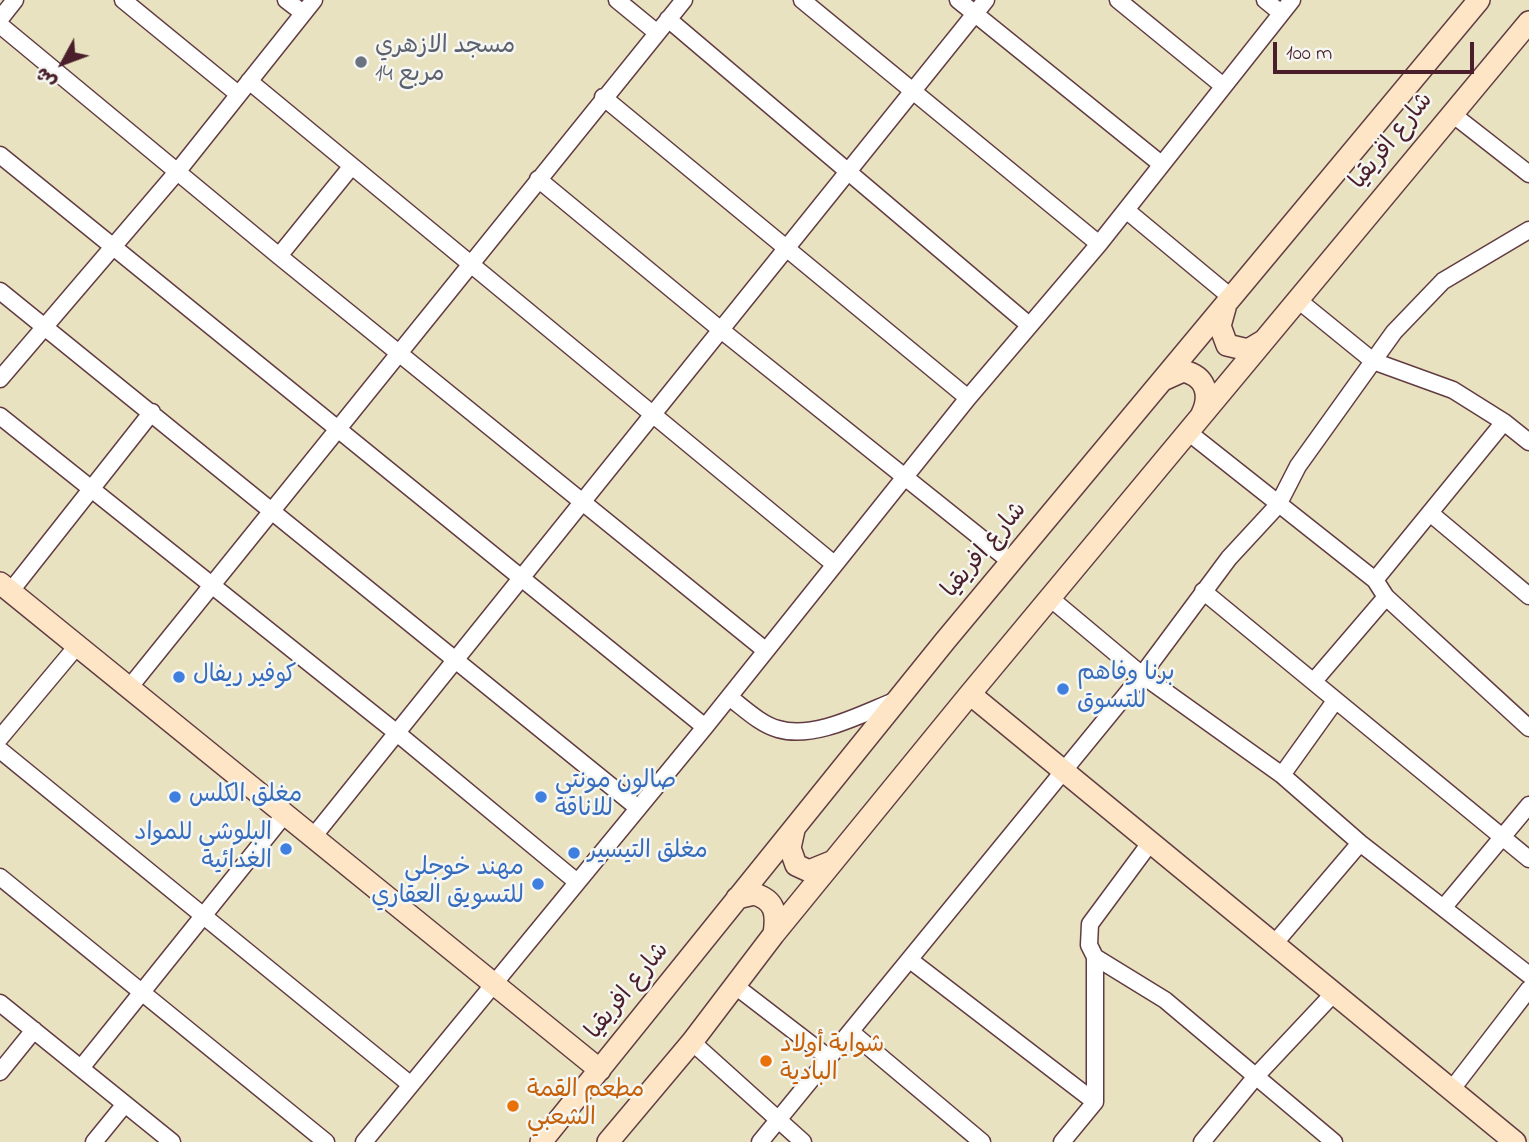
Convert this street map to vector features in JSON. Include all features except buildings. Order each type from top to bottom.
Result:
[{"type":"street","points":[[0,19],[15,0]]},
{"type":"street","points":[[122,0],[238,94]]},
{"type":"street","points":[[286,0],[303,13]]},
{"type":"street","points":[[0,379],[177,172],[314,0]]},
{"type":"street","points":[[617,0],[656,32]]},
{"type":"street","points":[[129,688],[603,97],[684,0]]},
{"type":"street","points":[[802,0],[1099,244]]},
{"type":"street","points":[[958,0],[1161,164]]},
{"type":"street","points":[[313,837],[986,0]]},
{"type":"street","points":[[1118,0],[1222,85]]},
{"type":"street","points":[[1265,0],[1281,13]]},
{"type":"street","points":[[364,1142],[705,727],[968,398],[1099,244],[1222,85],[1292,0]]},
{"type":"street","name":"شارع افريقيا","points":[[541,1142],[897,700],[1474,2]]},
{"type":"street","points":[[668,19],[1029,325]]},
{"type":"street","points":[[0,25],[279,256],[765,650]]},
{"type":"street","name":"شارع افريقيا","points":[[608,1142],[692,1042],[774,934],[970,694],[1451,113],[1528,25]]},
{"type":"street","points":[[249,81],[834,564]]},
{"type":"street","points":[[603,97],[968,398]]},
{"type":"street","points":[[1451,113],[1529,174]]},
{"type":"street","points":[[0,155],[705,727]]},
{"type":"street","points":[[279,256],[351,167]]},
{"type":"street","points":[[538,179],[1010,562]]},
{"type":"street","points":[[1126,210],[1229,300],[1220,326],[1227,345],[1248,350],[1266,338]]},
{"type":"street","points":[[760,1142],[1142,675],[1203,591],[1278,505],[1298,466],[1394,331],[1437,286],[1529,230]]},
{"type":"street","points":[[0,291],[458,659],[638,808]]},
{"type":"street","points":[[1298,300],[1373,361],[1453,390],[1504,422],[1529,442]]},
{"type":"street","points":[[1163,381],[1175,372],[1198,377],[1203,383],[1207,398],[1194,426],[1278,505],[1375,580],[1386,597],[1529,727]]},
{"type":"street","points":[[152,412],[91,491],[5,587],[600,1070]]},
{"type":"street","points":[[0,416],[397,733],[577,883]]},
{"type":"street","points":[[1375,580],[1504,422]]},
{"type":"street","points":[[1430,513],[1529,596]]},
{"type":"street","points":[[1203,591],[1529,859]]},
{"type":"street","points":[[1314,681],[1386,597]]},
{"type":"street","points":[[1050,598],[1142,675],[1282,775],[1360,843],[1529,975]]},
{"type":"street","points":[[0,738],[77,646]]},
{"type":"street","points":[[970,694],[1516,1142]]},
{"type":"street","points":[[729,697],[766,724],[791,732],[823,727],[897,700]]},
{"type":"street","points":[[1282,775],[1335,701]]},
{"type":"street","points":[[0,750],[411,1085]]},
{"type":"street","points":[[1444,907],[1529,805]]},
{"type":"street","points":[[80,1068],[285,814]]},
{"type":"street","points":[[795,828],[790,855],[802,869],[816,870],[836,859]]},
{"type":"street","points":[[1062,1142],[1095,1102],[1095,957],[1089,945],[1090,924],[1150,843]]},
{"type":"street","points":[[1274,944],[1360,843]]},
{"type":"street","points":[[0,877],[326,1142]]},
{"type":"street","points":[[737,898],[754,894],[768,900],[775,908],[774,934]]},
{"type":"street","points":[[1095,957],[1165,1000],[1334,1142]]},
{"type":"street","points":[[910,960],[1095,1102]]},
{"type":"street","points":[[734,985],[829,1058]]},
{"type":"street","points":[[1452,1089],[1529,989]]},
{"type":"street","points":[[1202,1142],[1256,1075],[1335,992]]},
{"type":"street","points":[[0,1003],[172,1142]]},
{"type":"street","points":[[0,1072],[34,1030]]},
{"type":"street","points":[[851,1032],[982,1142]]},
{"type":"street","points":[[692,1042],[777,1122],[803,1142]]},
{"type":"street","points":[[94,1142],[125,1104]]},
{"type":"place","name":"مسجد الازهري مربع 14","points":[[361,62]]},
{"type":"place","name":"كوفير ريفال","points":[[179,677]]},
{"type":"place","name":"برنا وفاهم للتسوق","points":[[1063,689]]},
{"type":"place","name":"مغلق الكلس","points":[[175,797]]},
{"type":"place","name":"صالون مونتي للاناقة","points":[[541,797]]},
{"type":"place","name":"البلوشي للمواد الغدائية","points":[[286,849]]},
{"type":"place","name":"مغلق التيسير","points":[[574,853]]},
{"type":"place","name":"مهند خوجلي للتسويق العقاري","points":[[538,884]]},
{"type":"place","name":"شواية أولاد البادية","points":[[766,1061]]},
{"type":"place","name":"مطعم القمة الشعبي","points":[[513,1106]]}]
